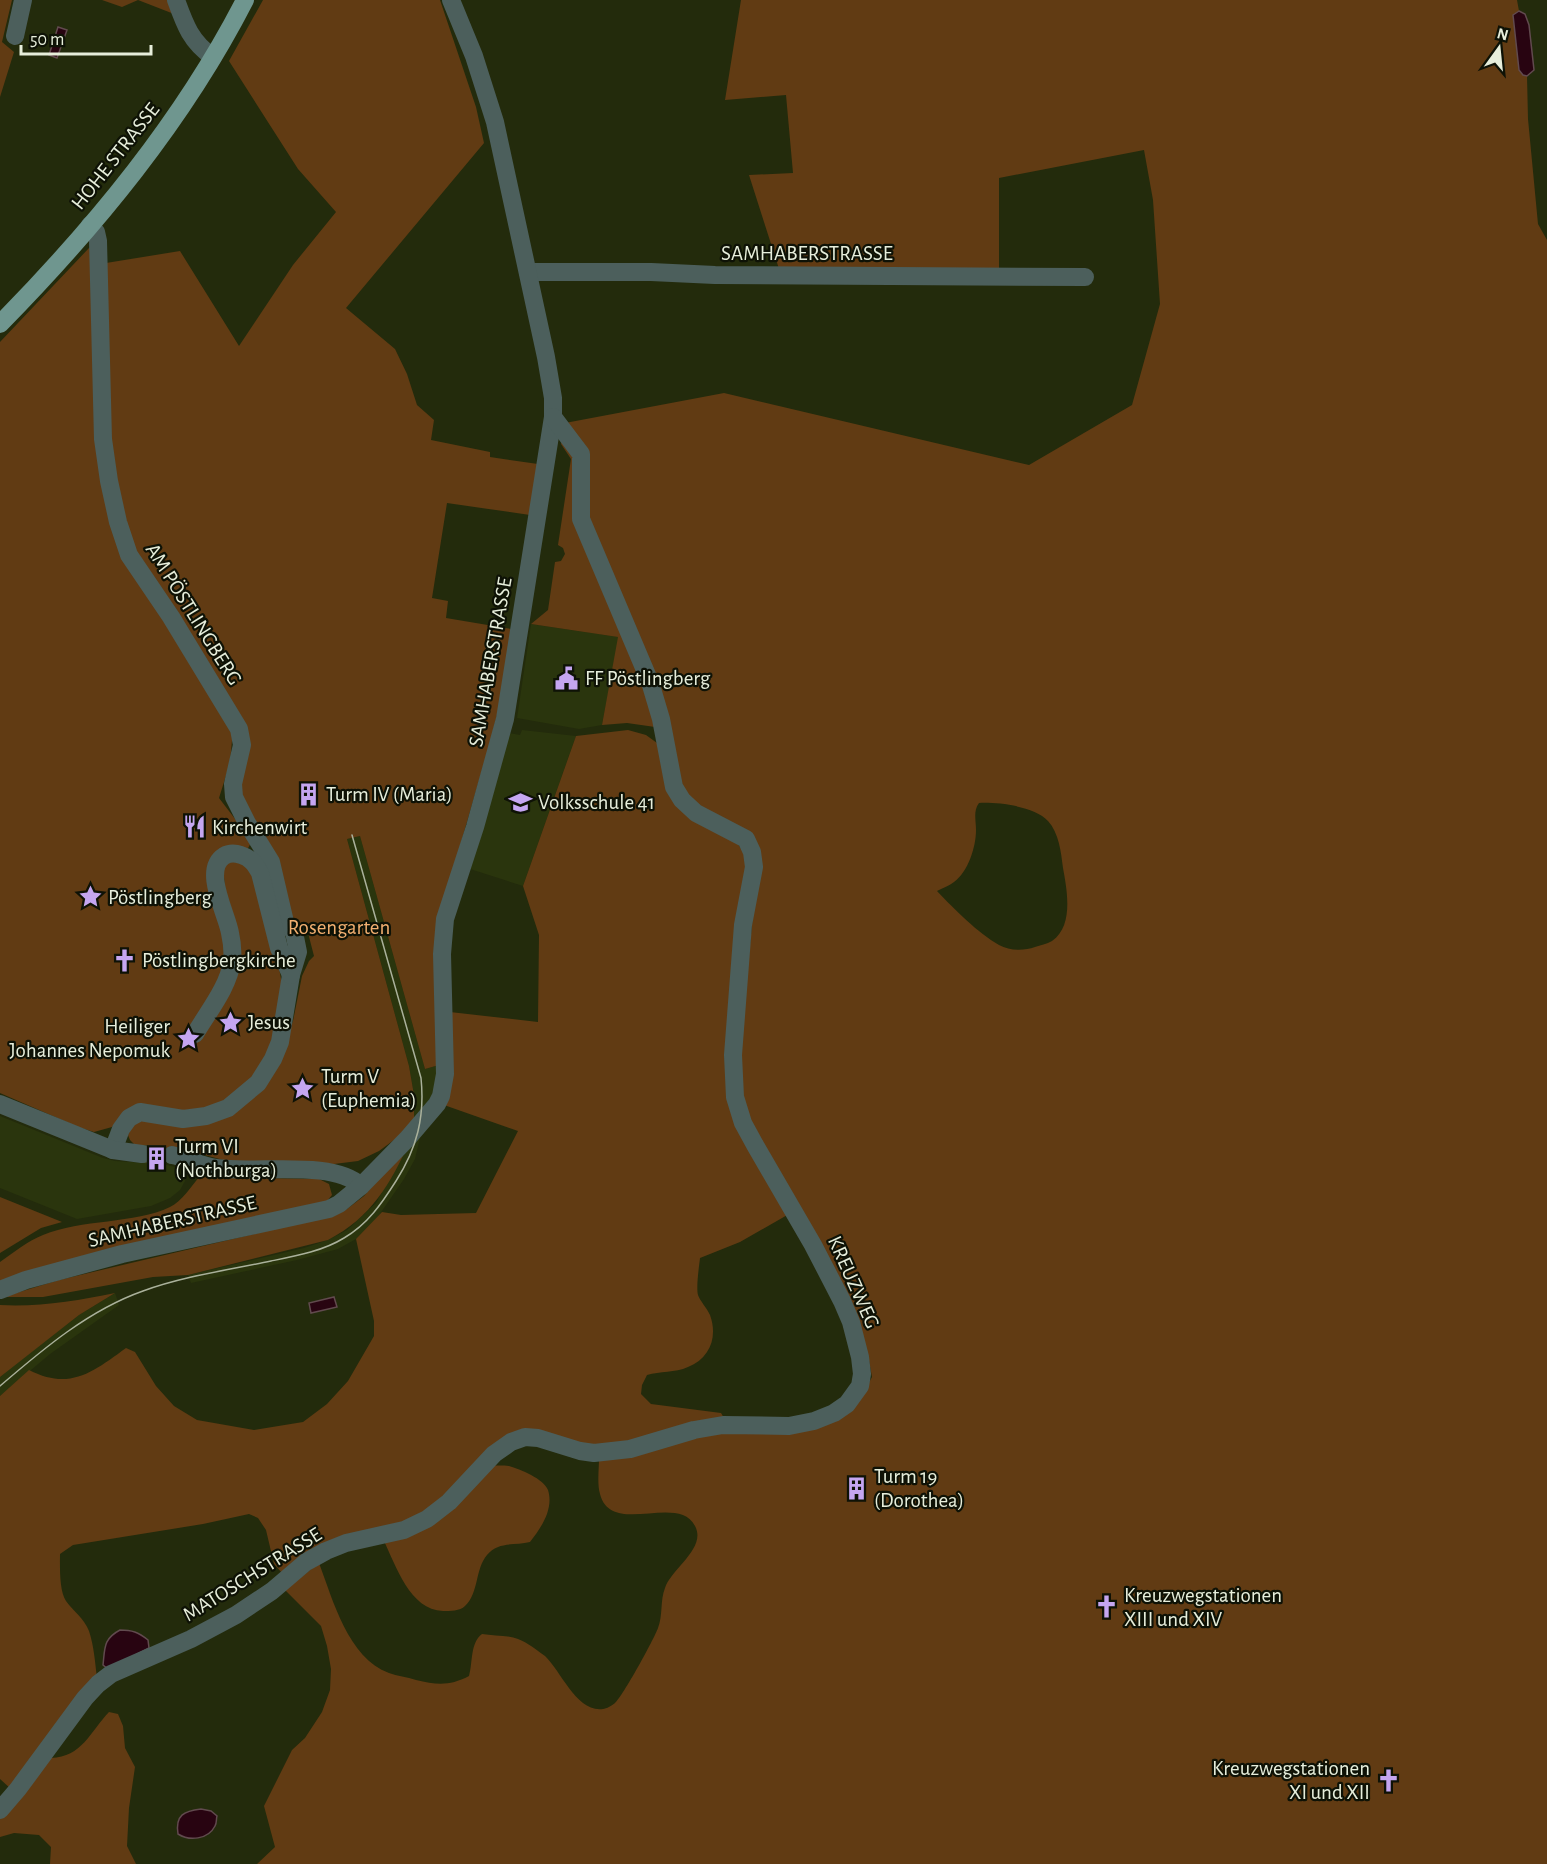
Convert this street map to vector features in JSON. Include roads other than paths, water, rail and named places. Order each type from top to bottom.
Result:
[{"type":"main road","name":"HOHE STRASSE","points":[[0,324],[90,225],[164,132],[213,57],[245,0]]},
{"type":"street","points":[[15,36],[23,0]]},
{"type":"street","points":[[176,0],[184,25],[198,47],[213,57]]},
{"type":"street","name":"SAMHABERSTRASSE","points":[[0,1290],[52,1272],[122,1254],[329,1209],[361,1186],[408,1138],[441,1096],[445,1061],[443,926],[475,827],[505,719],[553,417],[553,398],[548,365],[495,122],[485,85],[451,0]]},
{"type":"street","name":"AM PÖSTLINGBERG","points":[[90,225],[96,232],[98,241],[104,448],[118,522],[129,555],[171,617],[239,729],[242,745],[234,784],[234,797],[271,862],[285,922],[294,933],[298,952],[291,975],[280,1042],[271,1063],[258,1083],[228,1108],[207,1116],[183,1119],[140,1112],[129,1118],[121,1129],[113,1150]]},
{"type":"street","name":"SAMHABERSTRASSE","points":[[528,272],[651,272],[726,276],[1085,277]]},
{"type":"street","name":"KREUZWEG","points":[[553,417],[581,454],[580,510],[583,525],[650,682],[661,719],[674,788],[682,800],[696,813],[715,825],[746,839],[752,852],[754,867],[745,907],[733,1055],[733,1085],[738,1109],[743,1123],[828,1271],[847,1313],[858,1346],[862,1378]]},
{"type":"street","points":[[195,1034],[226,980],[232,961],[230,933],[215,883],[218,861],[226,855],[236,853],[247,856],[254,862],[260,873],[279,948],[291,975]]},
{"type":"street","points":[[0,1104],[113,1150],[142,1154]]},
{"type":"street","points":[[172,1155],[216,1168],[321,1170],[342,1173],[353,1178],[361,1186]]},
{"type":"street","name":"MATOSCHSTRASSE","points":[[0,1810],[86,1698],[111,1674],[191,1639],[236,1615],[272,1592],[306,1562],[326,1551],[346,1543],[404,1530],[427,1519],[449,1502],[494,1454],[511,1442],[531,1437],[580,1451],[604,1452],[630,1449],[714,1426],[807,1424],[822,1419],[843,1407],[855,1395],[862,1378]]},
{"type":"tunnel","points":[[142,1154],[172,1155]]},
{"type":"tram line","points":[[0,1386],[67,1332],[123,1299],[174,1281],[300,1255],[336,1243],[367,1220],[396,1181],[418,1132],[422,1106],[421,1078],[352,835]]},
{"type":"place","name":"FF Pöstlingberg","points":[[567,678]]},
{"type":"place","name":"Turm IV (Maria)","points":[[308,794]]},
{"type":"place","name":"Volksschule 41","points":[[520,802]]},
{"type":"place","name":"Kirchenwirt","points":[[194,827]]},
{"type":"place","name":"Pöstlingberg","points":[[90,897]]},
{"type":"place","name":"Pöstlingbergkirche","points":[[124,960]]},
{"type":"place","name":"Jesus","points":[[230,1022]]},
{"type":"place","name":"Heiliger Johannes Nepomuk","points":[[188,1038]]},
{"type":"place","name":"Turm V (Euphemia)","points":[[303,1088]]},
{"type":"place","name":"Turm VI (Nothburga)","points":[[157,1158]]},
{"type":"place","name":"Turm 19 (Dorothea)","points":[[856,1488]]},
{"type":"place","name":"Kreuzwegstationen XIII und XIV","points":[[1106,1607]]},
{"type":"place","name":"Kreuzwegstationen XI und XII","points":[[1388,1780]]},
{"type":"park label","name":"Rosengarten","points":[[339,927]]}]
